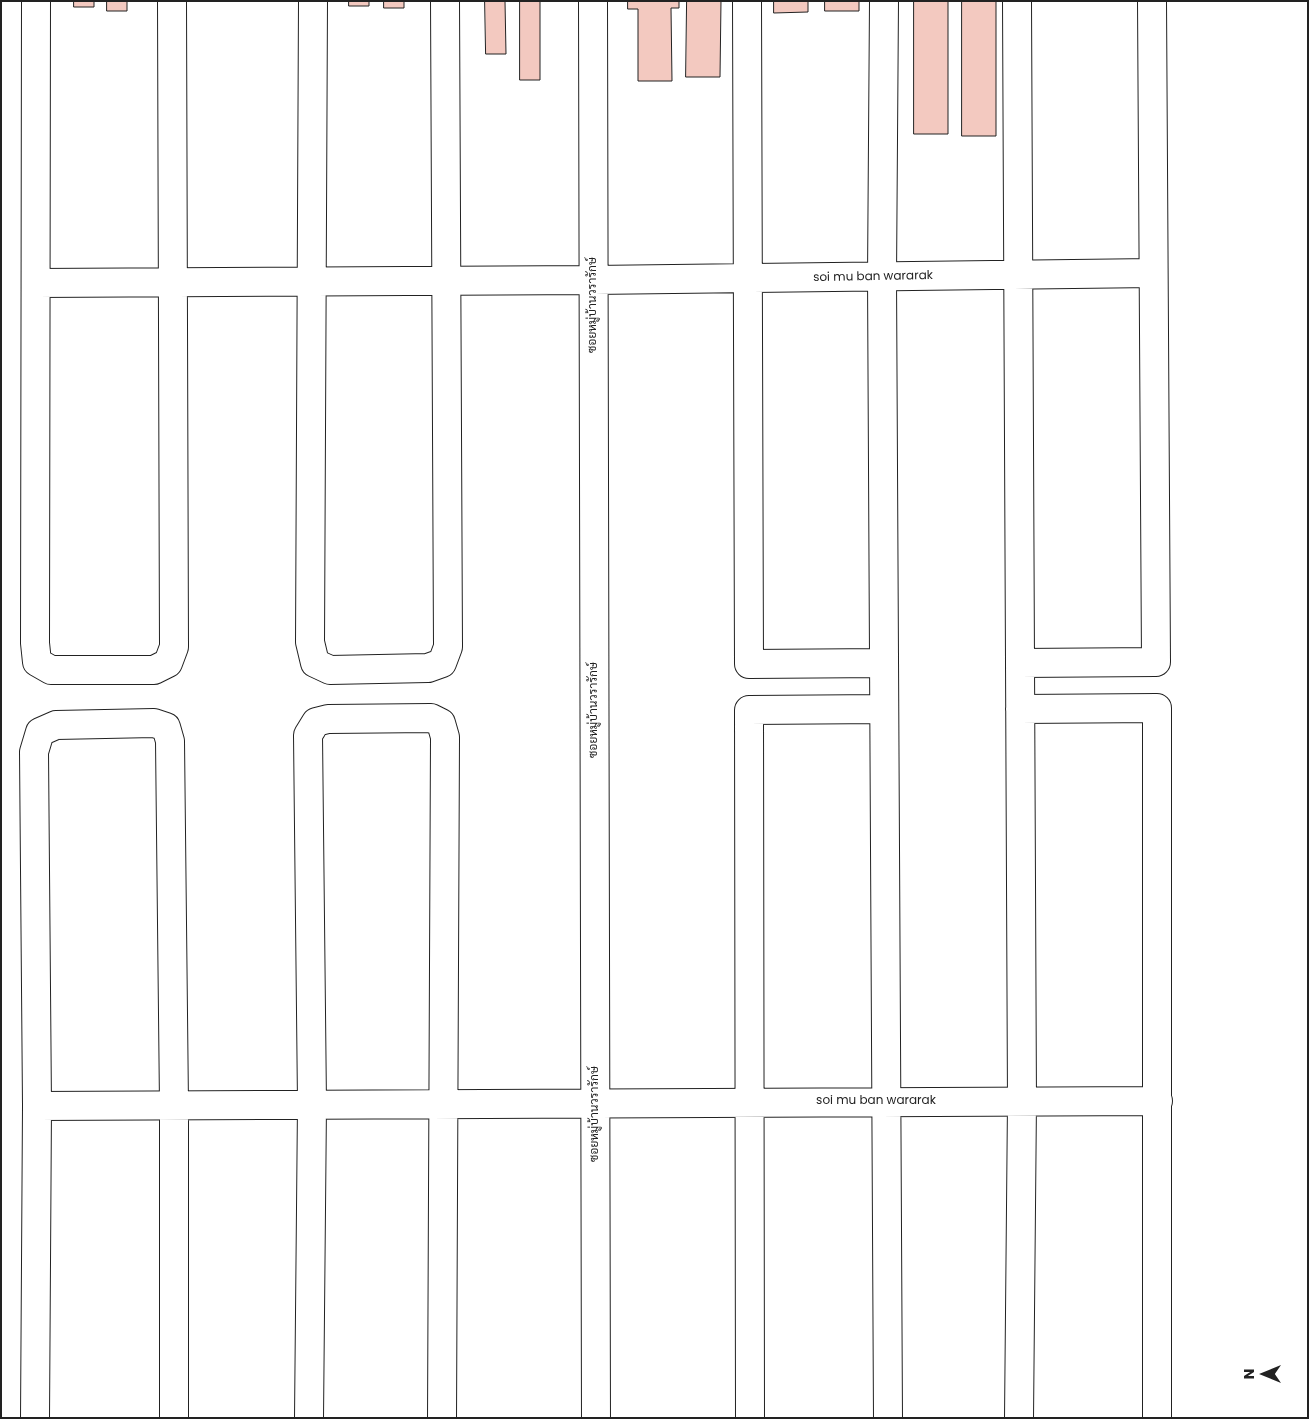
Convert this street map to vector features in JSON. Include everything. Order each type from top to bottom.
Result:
[{"type":"street","points":[[36,1],[35,643],[37,662],[51,670],[154,670],[168,663],[174,647],[172,1]]},
{"type":"street","points":[[312,1],[313,282],[310,642],[316,664],[330,670],[428,668],[442,663],[448,647],[445,1]]},
{"type":"street","name":"ซอยหมู่บ้านวรารักษ์","points":[[593,1],[596,1418]]},
{"type":"street","points":[[747,1],[749,664],[884,664]]},
{"type":"street","points":[[884,1],[882,277],[888,1418]]},
{"type":"street","points":[[1017,1],[1022,1101],[1019,1418]]},
{"type":"street","points":[[1020,663],[1156,662],[1152,1]]},
{"type":"street","name":"soi mu ban wararak","points":[[36,283],[747,279],[1153,273]]},
{"type":"street","points":[[1020,709],[1157,708],[1157,1418]]},
{"type":"street","points":[[750,1418],[749,710],[884,710]]},
{"type":"street","points":[[309,1418],[312,1104],[308,735],[316,722],[328,719],[430,718],[441,723],[445,737],[442,1418]]},
{"type":"street","points":[[35,1418],[37,1106],[34,752],[40,732],[56,725],[154,723],[166,727],[170,741],[174,1105],[174,1418]]},
{"type":"street","name":"soi mu ban wararak","points":[[37,1106],[595,1102],[1158,1101]]},
{"type":"building","points":[[74,1],[94,1],[94,7],[74,7]]},
{"type":"building","points":[[107,1],[127,1],[127,11],[107,11]]},
{"type":"building","points":[[349,1],[369,1],[369,6],[349,6]]},
{"type":"building","points":[[384,1],[404,1],[404,8],[384,8]]},
{"type":"building","points":[[485,1],[505,1],[506,54],[486,54]]},
{"type":"building","points":[[520,1],[540,1],[540,80],[520,80]]},
{"type":"building","points":[[628,1],[679,1],[679,8],[671,8],[672,81],[638,81],[638,9],[628,9]]},
{"type":"building","points":[[687,1],[721,1],[720,77],[686,77]]},
{"type":"building","points":[[774,1],[808,1],[808,12],[774,13]]},
{"type":"building","points":[[825,1],[859,1],[859,11],[825,11]]},
{"type":"building","points":[[914,1],[948,1],[948,134],[914,134]]},
{"type":"building","points":[[962,1],[996,1],[996,136],[962,136]]}]
